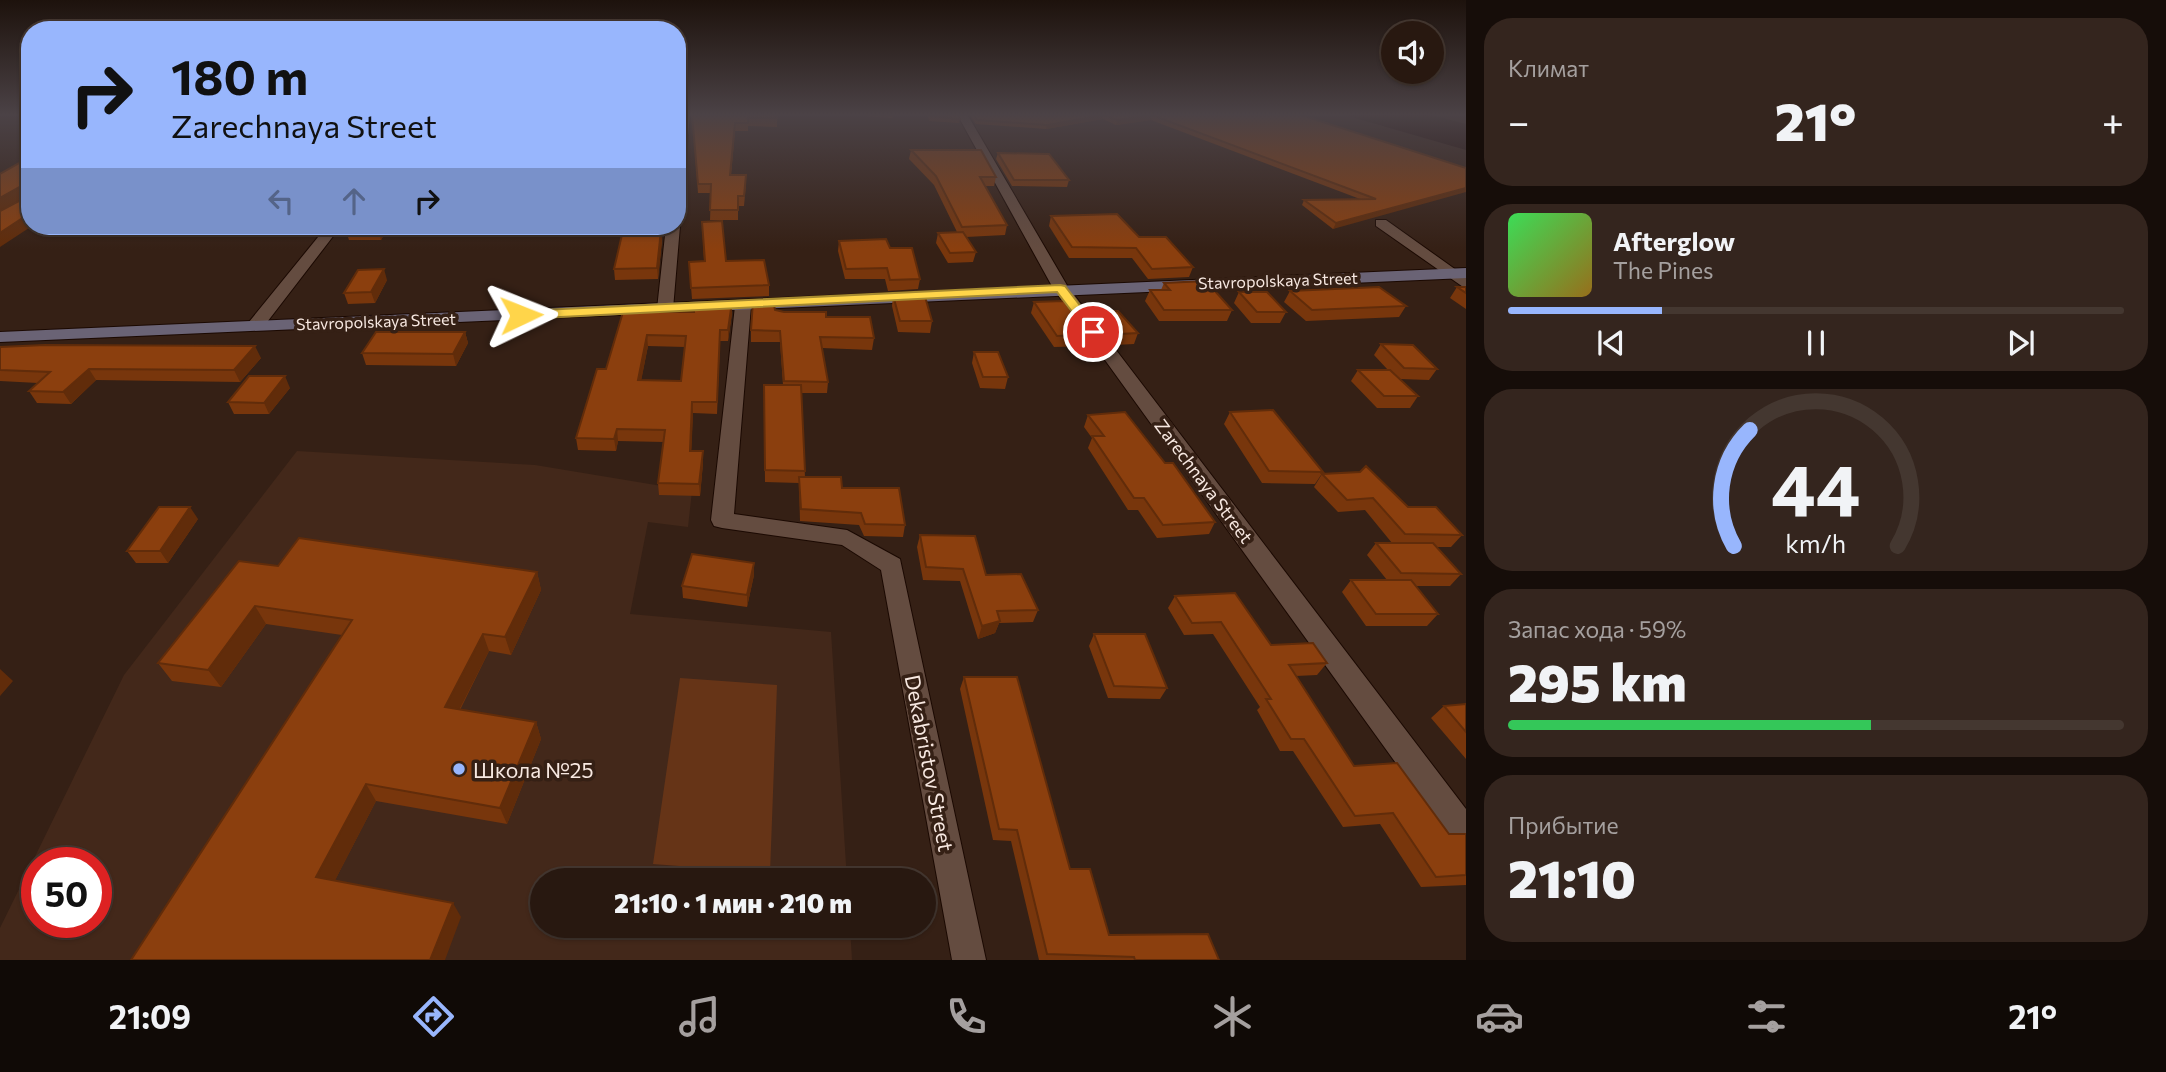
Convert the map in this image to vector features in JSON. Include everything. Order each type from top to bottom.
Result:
[{"type":"main road","name":"Stavropolskaya Street","points":[[0,337],[743,306],[1060,288],[1459,273]]},
{"type":"street","name":"Zarechnaya Street","points":[[987,159],[1060,288],[1466,834]]},
{"type":"street","points":[[1381,223],[1459,273],[1466,284]]},
{"type":"street","points":[[255,326],[327,235]]},
{"type":"street","points":[[665,309],[672,235]]},
{"type":"street","name":"Dekabristov Street","points":[[743,306],[722,520],[847,538],[892,565],[969,960]]},
{"type":"shaded area","name":"Школа №25","points":[[297,451],[535,465],[692,491],[688,527],[648,522],[630,614],[831,632],[846,868],[530,868],[530,938],[851,938],[852,960],[0,960],[0,928],[21,885],[21,938],[112,938],[112,847],[40,847],[124,675]]},
{"type":"shaded area","points":[[680,678],[777,685],[770,868],[705,868],[653,864]]},
{"type":"building","points":[[696,159],[732,159],[730,175],[746,175],[744,196],[738,196],[738,210],[710,210],[711,184],[698,184]]},
{"type":"building","points":[[919,159],[986,159],[996,177],[980,177],[1007,225],[962,227],[936,176]]},
{"type":"building","points":[[1001,159],[1053,159],[1069,180],[1014,180]]},
{"type":"building","points":[[1269,159],[1437,159],[1466,168],[1466,188],[1336,223],[1304,200],[1376,199]]},
{"type":"building","points":[[21,162],[21,186],[0,198],[0,174]]},
{"type":"building","points":[[21,200],[21,219],[0,233],[0,211]]},
{"type":"building","points":[[1117,214],[1139,237],[1166,237],[1193,267],[1152,269],[1136,248],[1072,247],[1051,216]]},
{"type":"building","points":[[722,221],[726,261],[764,260],[769,285],[691,288],[689,262],[705,261],[702,222]]},
{"type":"building","points":[[963,232],[976,252],[950,253],[938,233]]},
{"type":"building","points":[[622,235],[660,235],[657,268],[614,269]]},
{"type":"building","points":[[886,239],[890,248],[912,248],[920,279],[890,280],[887,268],[846,269],[839,241]]},
{"type":"building","points":[[384,269],[371,292],[344,293],[358,270]]},
{"type":"building","points":[[1206,281],[1232,310],[1164,310],[1150,290],[1170,290],[1164,283]]},
{"type":"building","points":[[1379,287],[1406,306],[1312,310],[1290,291]]},
{"type":"building","points":[[1239,292],[1267,292],[1286,312],[1257,312]]},
{"type":"building","points":[[924,293],[932,321],[900,321],[893,295]]},
{"type":"building","points":[[773,300],[775,310],[784,312],[826,312],[826,317],[870,317],[874,338],[820,337],[828,382],[784,381],[780,331],[751,330],[753,301]]},
{"type":"building","points":[[1064,301],[1073,313],[1079,313],[1095,334],[1057,336],[1034,302]]},
{"type":"building","points":[[732,302],[728,330],[720,330],[717,402],[692,402],[690,451],[703,451],[699,484],[658,483],[665,430],[617,429],[614,439],[576,438],[597,369],[606,369],[623,312],[694,312],[693,303]],"holes":[[[647,335],[686,336],[681,381],[638,380]]]},
{"type":"building","points":[[1102,311],[1118,311],[1138,333],[1120,334]]},
{"type":"building","points":[[376,332],[465,332],[453,354],[362,353]]},
{"type":"building","points":[[1381,344],[1413,345],[1437,369],[1404,368]]},
{"type":"building","points":[[255,346],[234,370],[89,369],[63,392],[29,391],[50,372],[0,370],[0,347]]},
{"type":"building","points":[[974,352],[998,352],[1008,377],[983,377]]},
{"type":"building","points":[[1358,370],[1390,370],[1418,396],[1384,396]]},
{"type":"building","points":[[249,376],[285,376],[264,403],[228,402]]},
{"type":"building","points":[[764,385],[801,385],[805,471],[765,470]]},
{"type":"building","points":[[1273,410],[1323,472],[1269,471],[1230,412]]},
{"type":"building","points":[[1125,412],[1165,463],[1173,463],[1215,522],[1163,525],[1144,498],[1134,498],[1092,436],[1104,436],[1088,415]]},
{"type":"building","points":[[1366,466],[1408,507],[1436,507],[1462,535],[1405,534],[1373,498],[1347,500],[1322,474],[1360,472]]},
{"type":"building","points":[[799,477],[841,477],[842,488],[899,488],[905,525],[865,524],[861,513],[801,509]]},
{"type":"building","points":[[159,507],[190,507],[160,551],[127,551]]},
{"type":"building","points":[[920,535],[975,536],[986,575],[1021,574],[1038,610],[997,611],[1000,621],[982,626],[963,569],[926,567]]},
{"type":"building","points":[[299,538],[537,572],[505,637],[483,634],[445,707],[536,722],[500,808],[366,784],[316,877],[453,903],[430,960],[131,960],[352,620],[255,606],[208,670],[158,663],[239,561],[278,566]]},
{"type":"building","points":[[1376,543],[1433,543],[1461,574],[1401,573]]},
{"type":"building","points":[[692,554],[754,563],[747,595],[682,586]]},
{"type":"building","points":[[1351,580],[1411,580],[1438,614],[1376,614]]},
{"type":"building","points":[[1235,593],[1271,645],[1313,643],[1327,663],[1289,665],[1354,766],[1397,763],[1449,834],[1466,834],[1466,875],[1436,877],[1393,813],[1355,816],[1304,739],[1291,739],[1266,699],[1271,699],[1221,622],[1192,623],[1175,596]]},
{"type":"building","points":[[1094,634],[1145,634],[1167,688],[1114,686]]},
{"type":"building","points":[[964,677],[1017,677],[1070,869],[1090,869],[1109,935],[1208,934],[1219,960],[1135,960],[1134,957],[1047,954],[1017,830],[999,829]]},
{"type":"building","points":[[1466,704],[1466,732],[1444,706]]},
{"type":"place","name":"Школа №25","points":[[459,769]]},
{"type":"route","points":[[521,315],[743,306],[1060,288],[1093,332]]}]
